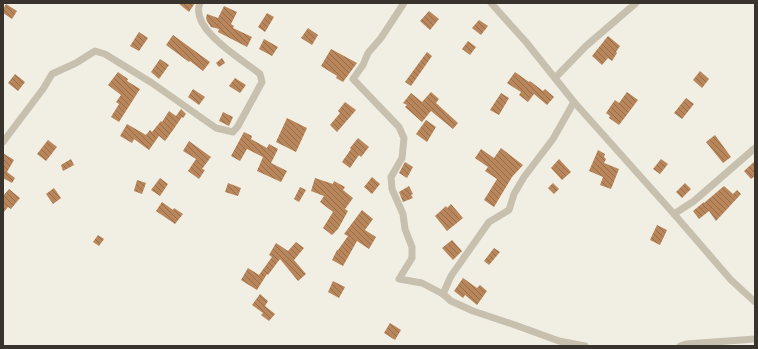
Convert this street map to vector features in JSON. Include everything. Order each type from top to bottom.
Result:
[{"type":"street","points":[[3,142],[43,89],[52,74],[76,63],[95,51],[105,54],[216,128],[233,132],[238,126],[262,82],[260,74],[210,36],[202,24],[198,13],[200,3]]},
{"type":"street","points":[[404,3],[381,38],[368,53],[363,65],[353,79],[399,127],[404,138],[402,158],[391,177],[392,189],[403,214],[405,229],[412,247],[412,258],[399,279],[422,283],[442,294],[451,301],[473,311],[559,341],[585,346]]},
{"type":"street","points":[[491,3],[526,42],[574,102],[731,280],[755,302]]},
{"type":"street","points":[[555,78],[586,46],[636,3]]},
{"type":"street","points":[[442,294],[451,276],[489,222],[509,210],[514,194],[524,177],[553,139],[574,102]]},
{"type":"street","points":[[674,214],[694,201],[755,148]]},
{"type":"street","points":[[680,346],[686,344],[755,339]]},
{"type":"building","points":[[178,3],[195,3],[189,12]]},
{"type":"building","points":[[6,4],[17,11],[12,19],[3,13],[3,9]]},
{"type":"building","points":[[224,6],[237,12],[231,24],[234,26],[233,28],[252,37],[247,47],[218,32],[219,29],[211,27],[207,21],[207,14],[218,18]]},
{"type":"building","points":[[429,11],[439,19],[430,30],[420,21]]},
{"type":"building","points":[[267,13],[274,17],[265,32],[258,27]]},
{"type":"building","points":[[479,20],[488,26],[481,35],[472,28]]},
{"type":"building","points":[[308,28],[318,35],[312,45],[301,38]]},
{"type":"building","points":[[139,32],[148,38],[139,51],[130,46]]},
{"type":"building","points":[[173,35],[210,62],[203,71],[166,45]]},
{"type":"building","points":[[608,36],[620,46],[612,61],[608,58],[602,65],[592,56]]},
{"type":"building","points":[[264,39],[278,47],[272,56],[259,49]]},
{"type":"building","points":[[468,41],[476,47],[470,55],[462,49]]},
{"type":"building","points":[[331,49],[357,63],[343,82],[336,78],[337,76],[321,66]]},
{"type":"building","points":[[427,52],[432,56],[411,86],[405,82]]},
{"type":"building","points":[[222,58],[225,63],[219,67],[216,63]]},
{"type":"building","points":[[160,59],[169,65],[159,79],[151,72]]},
{"type":"building","points":[[700,71],[709,79],[702,88],[693,80]]},
{"type":"building","points":[[118,72],[128,79],[127,81],[140,89],[119,122],[111,117],[119,104],[116,102],[121,95],[108,85]]},
{"type":"building","points":[[515,72],[543,91],[545,89],[554,97],[547,105],[534,94],[528,102],[519,95],[521,92],[507,83]]},
{"type":"building","points":[[15,74],[25,82],[18,91],[8,83]]},
{"type":"building","points":[[235,78],[246,85],[240,93],[229,86]]},
{"type":"building","points":[[193,89],[205,97],[199,105],[188,97]]},
{"type":"building","points":[[431,92],[439,99],[436,103],[458,123],[453,129],[431,111],[422,122],[405,107],[407,105],[403,103],[411,93],[422,102]]},
{"type":"building","points":[[627,92],[638,100],[619,125],[609,118],[610,116],[606,113],[615,100],[619,103]]},
{"type":"building","points":[[501,93],[509,98],[499,115],[490,110]]},
{"type":"building","points":[[686,98],[694,104],[682,119],[674,113]]},
{"type":"building","points":[[345,102],[356,110],[337,132],[330,125],[340,113],[338,111]]},
{"type":"building","points":[[181,109],[186,114],[183,118],[182,117],[165,141],[159,136],[149,150],[134,139],[132,143],[120,136],[127,124],[146,135],[150,130],[152,132],[161,121],[162,122],[169,111],[176,116]]},
{"type":"building","points":[[223,112],[233,117],[229,126],[219,121]]},
{"type":"building","points":[[287,118],[307,128],[296,152],[276,142]]},
{"type":"building","points":[[426,120],[436,127],[427,142],[416,134]]},
{"type":"building","points":[[244,132],[252,136],[251,139],[267,148],[269,144],[278,149],[271,163],[287,171],[281,182],[257,171],[263,157],[247,149],[240,161],[231,156]]},
{"type":"building","points":[[715,135],[731,157],[723,163],[706,142]]},
{"type":"building","points":[[358,138],[369,147],[361,157],[359,155],[350,168],[342,162]]},
{"type":"building","points":[[48,140],[57,147],[46,161],[37,154]]},
{"type":"building","points":[[189,141],[211,157],[202,169],[205,170],[199,179],[188,171],[196,159],[183,151]]},
{"type":"building","points":[[501,148],[523,165],[512,177],[494,207],[484,200],[497,179],[485,171],[488,167],[475,158],[481,149],[494,158]]},
{"type":"building","points":[[598,150],[605,154],[604,157],[606,159],[604,163],[619,169],[611,189],[600,185],[603,177],[589,171]]},
{"type":"building","points":[[3,153],[14,160],[7,172],[15,178],[12,183],[3,178]]},
{"type":"building","points":[[71,159],[74,165],[63,171],[61,165]]},
{"type":"building","points":[[559,159],[571,172],[562,180],[551,168]]},
{"type":"building","points":[[661,159],[668,164],[660,174],[653,169]]},
{"type":"building","points":[[755,161],[755,176],[751,179],[744,171]]},
{"type":"building","points":[[405,162],[413,167],[407,178],[399,173]]},
{"type":"building","points":[[372,177],[380,184],[372,194],[364,187]]},
{"type":"building","points":[[160,178],[168,184],[160,196],[151,190]]},
{"type":"building","points":[[315,178],[333,184],[334,181],[345,187],[343,190],[353,198],[345,209],[348,211],[338,229],[332,235],[323,228],[333,212],[320,202],[324,196],[311,191]]},
{"type":"building","points":[[137,180],[146,183],[142,194],[134,191]]},
{"type":"building","points":[[228,183],[241,188],[238,196],[225,192]]},
{"type":"building","points":[[553,183],[559,189],[554,194],[548,188]]},
{"type":"building","points":[[685,183],[691,189],[682,198],[676,192]]},
{"type":"building","points":[[409,186],[413,194],[411,195],[413,198],[403,202],[399,192]]},
{"type":"building","points":[[724,186],[733,194],[737,190],[741,194],[716,221],[709,211],[699,219],[693,211]]},
{"type":"building","points":[[300,187],[306,190],[299,202],[294,199]]},
{"type":"building","points":[[54,188],[61,198],[53,204],[46,194]]},
{"type":"building","points":[[9,189],[20,198],[11,209],[8,207],[3,213],[3,196]]},
{"type":"building","points":[[162,202],[173,210],[174,208],[183,214],[175,224],[156,211]]},
{"type":"building","points":[[451,204],[463,218],[447,231],[435,216],[446,206],[447,208]]},
{"type":"building","points":[[362,210],[373,219],[365,230],[376,237],[369,249],[357,241],[343,266],[332,260],[337,250],[348,236],[344,234]]},
{"type":"building","points":[[657,225],[667,230],[660,245],[650,240]]},
{"type":"building","points":[[98,235],[104,239],[99,246],[93,242]]},
{"type":"building","points":[[452,240],[462,251],[453,260],[442,248]]},
{"type":"building","points":[[296,242],[304,248],[294,260],[306,274],[298,281],[280,259],[268,275],[267,274],[257,290],[241,280],[248,268],[259,275],[272,257],[269,255],[276,243],[288,251]]},
{"type":"building","points":[[494,248],[500,252],[489,265],[484,261]]},
{"type":"building","points":[[463,278],[477,288],[480,285],[487,291],[477,305],[465,295],[463,298],[454,291]]},
{"type":"building","points":[[333,281],[345,287],[339,298],[328,292]]},
{"type":"building","points":[[260,294],[268,301],[265,306],[275,314],[269,321],[261,315],[263,313],[252,305]]},
{"type":"building","points":[[390,323],[401,330],[395,340],[384,333]]}]
